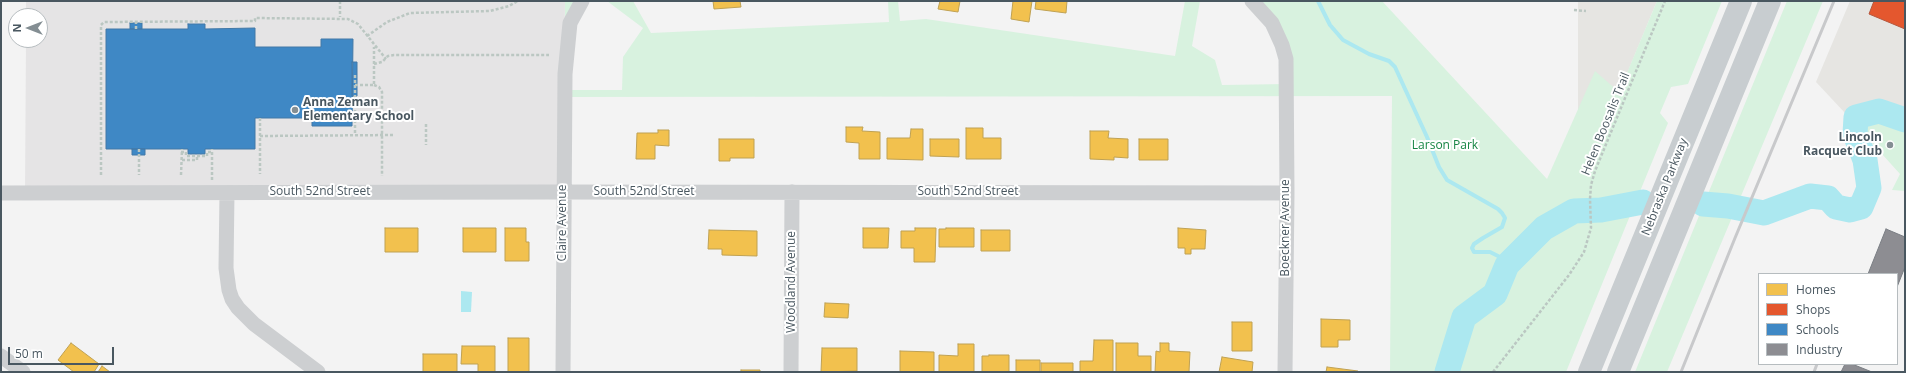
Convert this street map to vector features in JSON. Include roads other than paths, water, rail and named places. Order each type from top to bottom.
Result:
[{"type":"main road","name":"Nebraska Parkway","points":[[1589,372],[1741,1]]},
{"type":"main road","points":[[1618,372],[1770,1]]},
{"type":"street","name":"Claire Avenue","points":[[563,372],[566,51],[570,23],[582,1]]},
{"type":"street","name":"Boeckner Avenue","points":[[1252,1],[1266,15],[1279,38],[1286,59],[1287,193],[1285,372]]},
{"type":"street","name":"Woodland Avenue","points":[[792,192],[792,372]]},
{"type":"street","name":"South 52nd Street","points":[[1,193],[1287,193]]},
{"type":"street","points":[[227,193],[226,268],[232,299],[238,308],[254,324],[318,372]]},
{"type":"street","points":[[1,356],[23,372]]},
{"type":"water","points":[[461,291],[472,292],[471,312],[461,312]]},
{"type":"waterway","points":[[1318,1],[1330,25],[1343,40],[1369,54],[1389,61],[1395,67],[1439,167],[1447,180],[1498,209],[1502,213],[1505,218],[1502,227],[1474,244],[1472,248],[1474,252],[1490,252],[1498,256],[1507,265]]},
{"type":"waterway","points":[[1703,204],[1728,206],[1764,213],[1810,196],[1828,198],[1836,207],[1850,210],[1861,207],[1869,188],[1865,160],[1855,134],[1856,117],[1879,111],[1905,120]]},
{"type":"waterway","points":[[1447,372],[1464,317],[1495,294],[1507,265],[1544,228],[1574,211],[1601,210],[1643,202]]},
{"type":"railway","points":[[1681,372],[1834,1]]},
{"type":"railway","points":[[1814,372],[1817,365]]},
{"type":"place","name":"Anna Zeman Elementary School","points":[[295,110]]},
{"type":"place","name":"Lincoln Racquet Club","points":[[1890,145]]},
{"type":"park label","name":"Larson Park","points":[[1445,146]]}]
